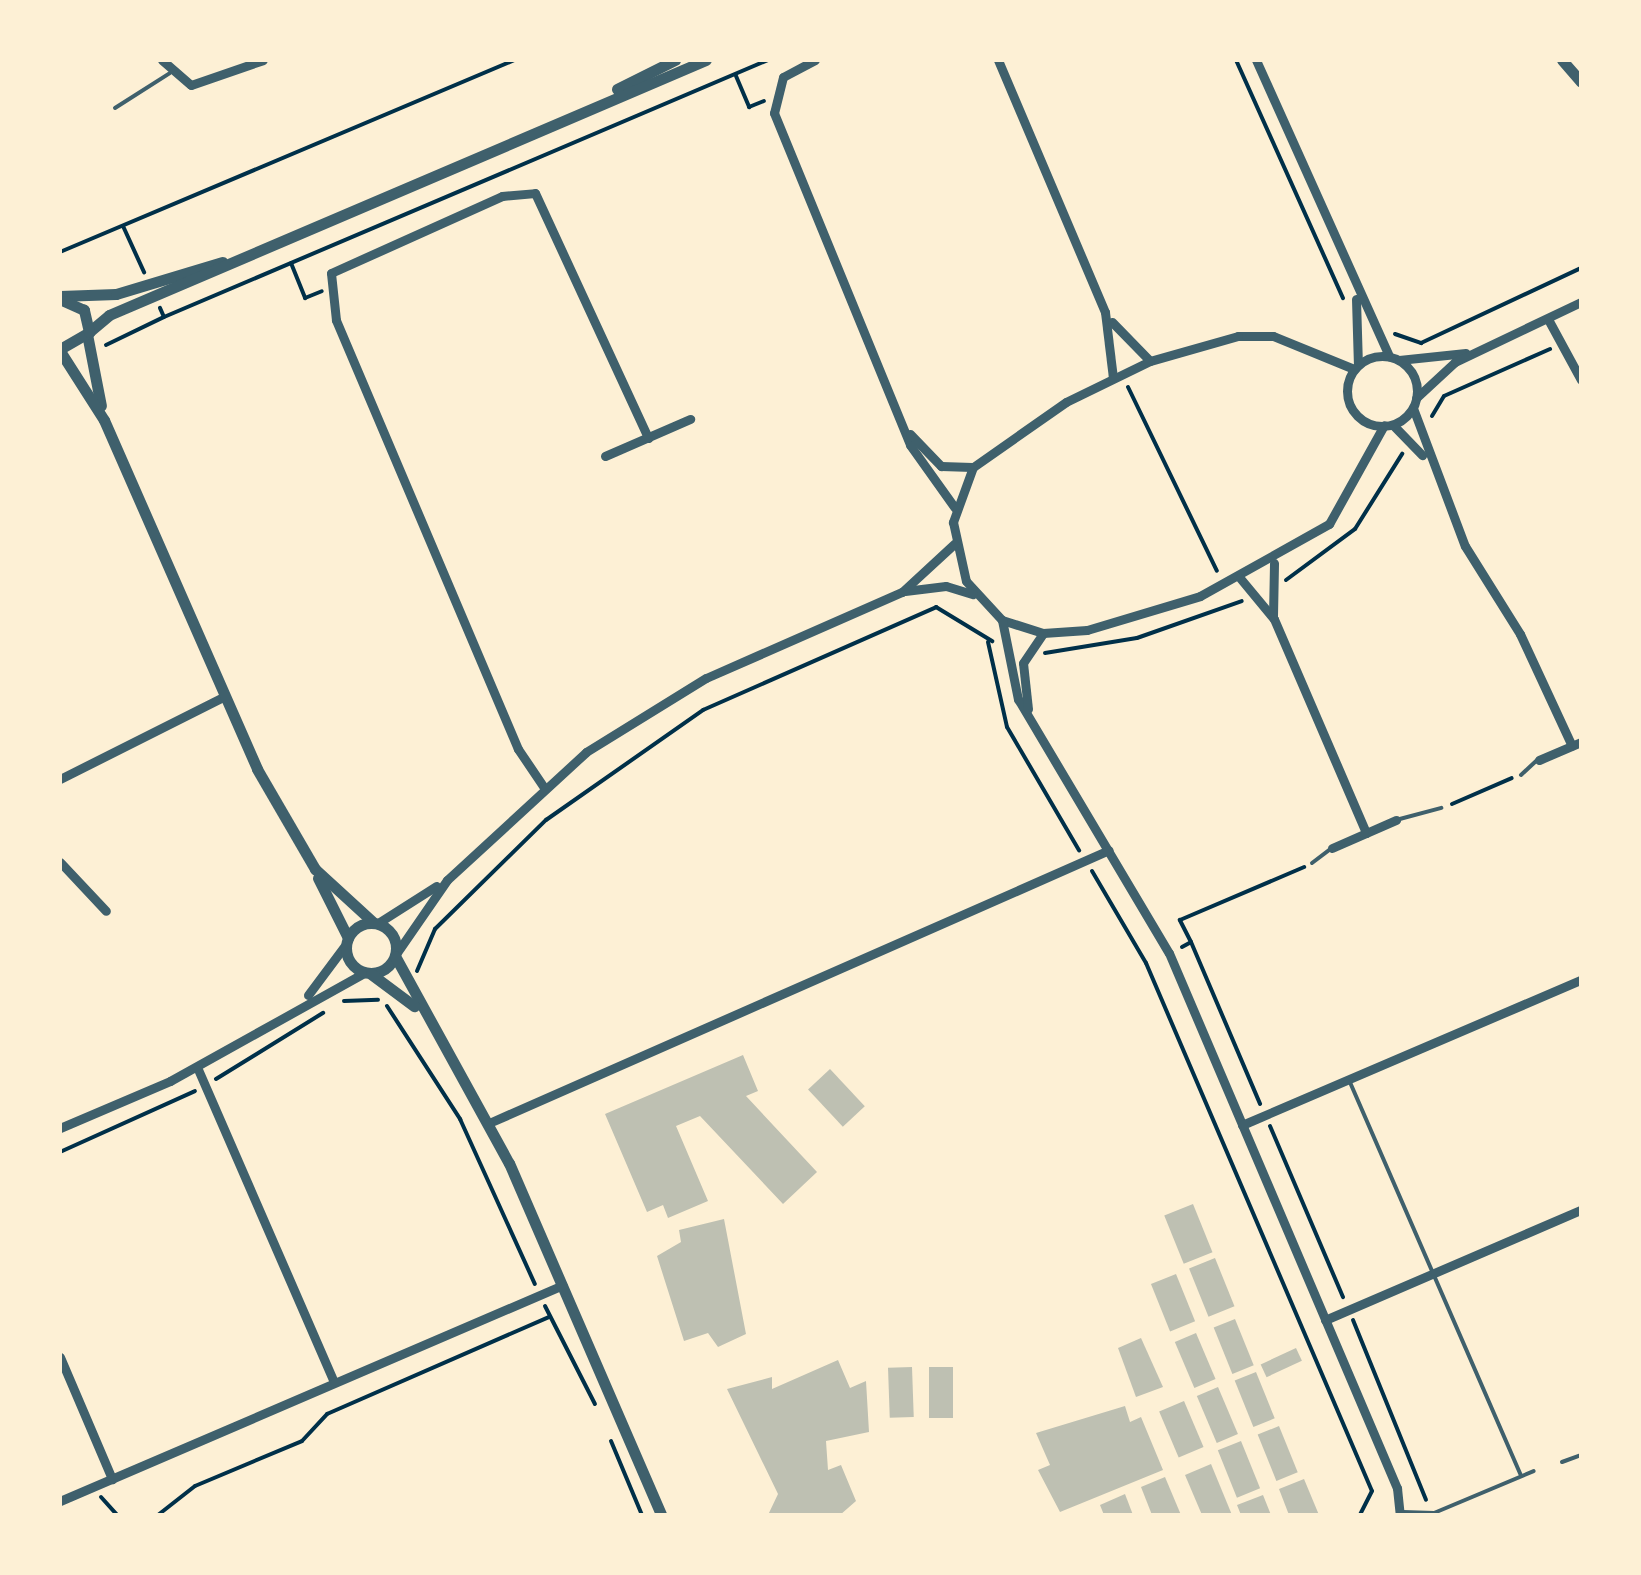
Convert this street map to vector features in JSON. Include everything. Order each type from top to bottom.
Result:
[{"type":"street","points":[[162,60],[170,73],[202,85],[263,60]]},
{"type":"street","points":[[542,128],[674,60]]},
{"type":"street","points":[[436,1033],[399,989],[368,973],[347,941],[315,869],[223,697],[104,420],[60,350],[255,252],[706,60]]},
{"type":"street","points":[[814,60],[782,77],[773,97],[903,423],[954,508]]},
{"type":"street","points":[[998,60],[1104,312],[1117,375]]},
{"type":"street","points":[[1256,60],[1353,287],[1415,403],[1433,475]]},
{"type":"street","points":[[1562,60],[1581,82]]},
{"type":"street","points":[[543,786],[518,749],[326,290],[349,260],[502,196],[535,193],[648,438]]},
{"type":"street","points":[[60,299],[116,294],[255,252]]},
{"type":"street","points":[[1353,287],[1356,367],[1352,407],[1410,436],[1576,744],[1538,760]]},
{"type":"street","points":[[60,299],[84,310],[104,420]]},
{"type":"street","points":[[1474,352],[1388,425],[1342,510],[1276,560],[1224,586],[1102,626],[1043,633],[1002,620],[976,595],[954,544],[954,508],[973,466],[1030,422],[1150,361],[1258,334],[1356,367],[1394,358],[1474,352],[1549,321],[1581,302]]},
{"type":"street","points":[[1104,312],[1150,361]]},
{"type":"street","points":[[1549,321],[1581,380]]},
{"type":"street","points":[[605,456],[690,419]]},
{"type":"street","points":[[903,423],[940,466],[973,466]]},
{"type":"street","points":[[902,592],[954,544]]},
{"type":"street","points":[[1276,560],[1268,581],[1274,618],[1366,833]]},
{"type":"street","points":[[1240,578],[1274,618]]},
{"type":"street","points":[[63,1128],[197,1067],[303,1000],[368,973],[396,955],[447,880],[543,786],[706,678],[902,592],[946,586],[976,595]]},
{"type":"street","points":[[1002,620],[1014,689],[1169,953],[1325,1320],[1400,1513]]},
{"type":"street","points":[[1033,726],[1023,663],[1043,633]]},
{"type":"street","points":[[60,778],[223,697]]},
{"type":"street","points":[[1332,848],[1396,820]]},
{"type":"street","points":[[489,1123],[1088,864],[1109,850]]},
{"type":"street","points":[[60,862],[106,911]]},
{"type":"street","points":[[315,869],[376,923],[489,1123],[662,1515]]},
{"type":"street","points":[[303,1000],[347,941],[447,880]]},
{"type":"street","points":[[1242,1125],[1581,980]]},
{"type":"street","points":[[197,1067],[334,1382]]},
{"type":"street","points":[[1325,1320],[1581,1210]]},
{"type":"street","points":[[60,1501],[563,1285]]},
{"type":"street","points":[[60,1357],[112,1479]]},
{"type":"lane","points":[[115,108],[170,73]]},
{"type":"lane","points":[[1521,774],[1538,760]]},
{"type":"lane","points":[[1396,820],[1441,808]]},
{"type":"lane","points":[[1312,863],[1332,848]]},
{"type":"lane","points":[[1350,1080],[1521,1475]]},
{"type":"lane","points":[[1562,1462],[1581,1455]]},
{"type":"lane","points":[[1400,1513],[1426,1515],[1534,1471]]},
{"type":"path","points":[[60,252],[515,60]]},
{"type":"path","points":[[164,317],[290,260],[768,60]]},
{"type":"path","points":[[1236,60],[1338,300],[1353,287]]},
{"type":"path","points":[[735,74],[749,107],[773,97]]},
{"type":"path","points":[[290,260],[305,298],[326,290]]},
{"type":"path","points":[[1390,329],[1421,343],[1581,268]]},
{"type":"path","points":[[1444,396],[1560,344]]},
{"type":"path","points":[[1117,375],[1224,586]]},
{"type":"path","points":[[430,937],[546,820],[659,736],[788,670],[936,608],[955,611]]},
{"type":"path","points":[[988,640],[1007,727],[1146,963],[1372,1492],[1360,1515]]},
{"type":"path","points":[[1441,808],[1521,774]]},
{"type":"path","points":[[1312,863],[1180,920],[1421,1478],[1426,1515]]},
{"type":"path","points":[[1146,963],[1191,942]]},
{"type":"path","points":[[380,1000],[460,1119],[642,1515]]},
{"type":"path","points":[[158,1515],[195,1486],[302,1441],[327,1414],[549,1316]]},
{"type":"path","points":[[95,1486],[117,1515]]},
{"type":"building","points":[[743,1055],[758,1091],[746,1096],[817,1172],[783,1204],[700,1116],[676,1126],[708,1201],[668,1218],[663,1205],[647,1212],[605,1114]]},
{"type":"building","points":[[830,1069],[865,1106],[843,1127],[808,1089]]},
{"type":"building","points":[[1193,1204],[1212,1252],[1184,1264],[1164,1216]]},
{"type":"building","points":[[724,1219],[746,1334],[718,1347],[708,1333],[684,1341],[657,1256],[681,1242],[679,1230]]},
{"type":"building","points":[[1215,1258],[1234,1306],[1209,1317],[1189,1268]]},
{"type":"building","points":[[1176,1274],[1195,1321],[1170,1331],[1151,1284]]},
{"type":"building","points":[[1235,1319],[1254,1365],[1232,1374],[1214,1328]]},
{"type":"building","points":[[1196,1333],[1216,1379],[1194,1388],[1175,1342]]},
{"type":"building","points":[[1141,1338],[1163,1387],[1136,1397],[1118,1348]]},
{"type":"building","points":[[1296,1348],[1302,1361],[1267,1377],[1261,1364]]},
{"type":"building","points":[[838,1360],[850,1388],[866,1381],[869,1432],[826,1441],[828,1470],[841,1465],[856,1501],[840,1515],[768,1515],[778,1494],[727,1389],[772,1377],[772,1389]]},
{"type":"building","points":[[912,1367],[914,1417],[890,1418],[888,1368]]},
{"type":"building","points":[[929,1367],[953,1367],[953,1418],[929,1418]]},
{"type":"building","points":[[1256,1372],[1275,1418],[1253,1427],[1235,1381]]},
{"type":"building","points":[[1218,1387],[1238,1434],[1217,1443],[1197,1396]]},
{"type":"building","points":[[1184,1401],[1204,1447],[1179,1458],[1159,1412]]},
{"type":"building","points":[[1125,1406],[1130,1422],[1141,1417],[1163,1470],[1060,1512],[1038,1470],[1050,1465],[1036,1433]]},
{"type":"building","points":[[1279,1426],[1298,1472],[1276,1481],[1258,1435]]},
{"type":"building","points":[[1241,1441],[1260,1488],[1237,1498],[1218,1450]]},
{"type":"building","points":[[1211,1464],[1232,1515],[1202,1515],[1185,1475]]},
{"type":"building","points":[[1165,1477],[1181,1515],[1152,1515],[1141,1487]]},
{"type":"building","points":[[1304,1479],[1319,1515],[1289,1515],[1279,1489]]},
{"type":"building","points":[[1125,1494],[1133,1515],[1104,1515],[1100,1505]]},
{"type":"building","points":[[1263,1495],[1271,1515],[1241,1515],[1237,1505]]}]
